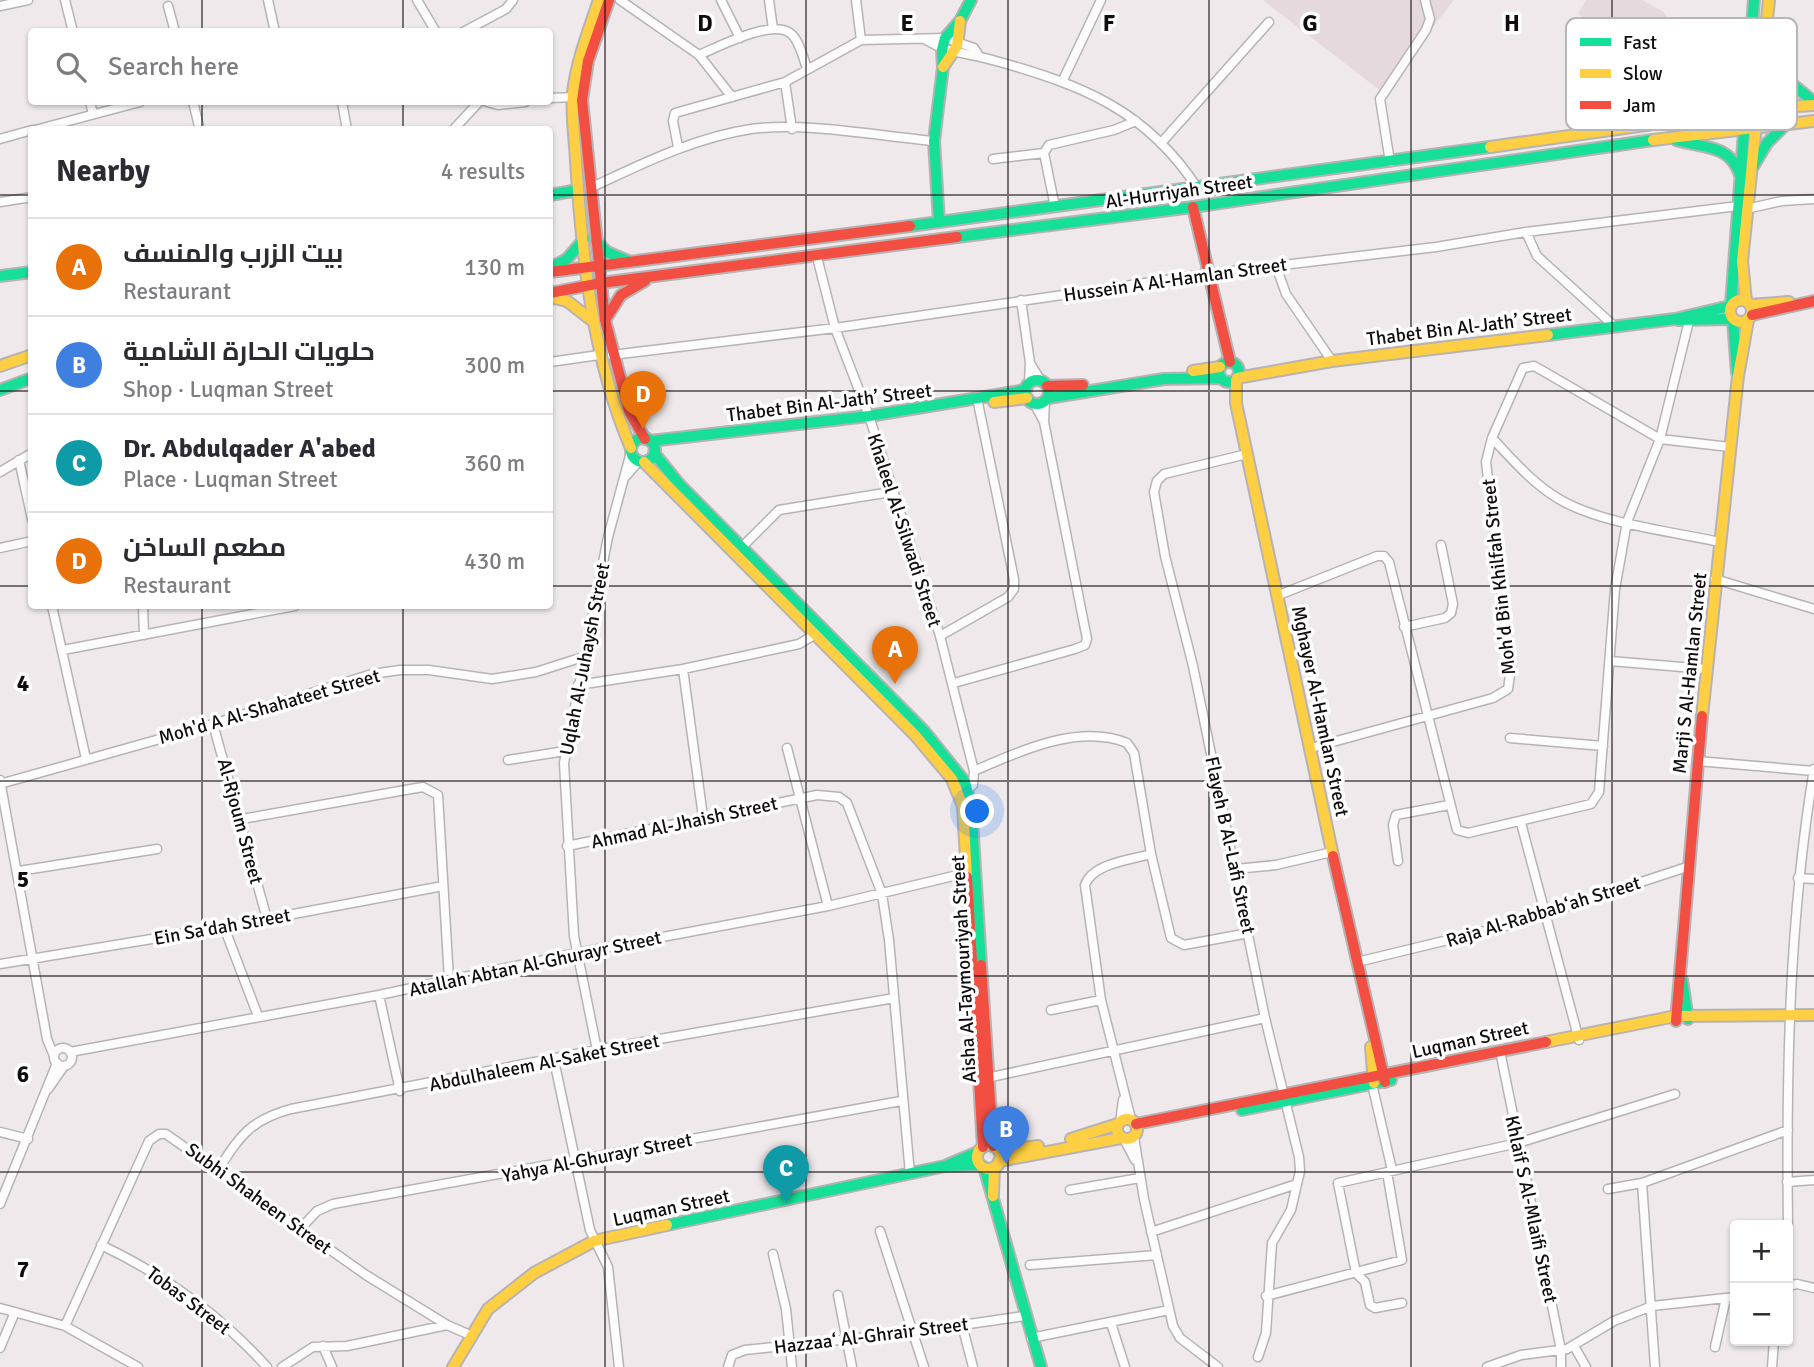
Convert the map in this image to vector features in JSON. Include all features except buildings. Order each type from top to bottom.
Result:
[{"type":"main road","points":[[599,0],[579,60],[578,98],[584,189],[599,321]]},
{"type":"main road","points":[[578,98],[609,0]]},
{"type":"main road","points":[[939,222],[934,141],[943,67],[942,50],[945,38],[960,21],[971,0]]},
{"type":"main road","name":"Marji S Al-Hamlan Street","points":[[1753,18],[1754,0]]},
{"type":"main road","name":"Marji S Al-Hamlan Street","points":[[1768,18],[1769,0]]},
{"type":"main road","points":[[943,67],[954,54],[962,29],[960,21]]},
{"type":"main road","points":[[1797,88],[1814,103]]},
{"type":"main road","name":"Al-Hurriyah Street","points":[[553,270],[633,262],[1198,189],[1616,130]]},
{"type":"main road","name":"Al-Hurriyah Street","points":[[553,294],[595,284],[1193,207],[1729,130]]},
{"type":"main road","name":"Marji S Al-Hamlan Street","points":[[1676,1018],[1687,867],[1715,579],[1738,376],[1749,310],[1742,282],[1740,175],[1743,130]]},
{"type":"main road","name":"Marji S Al-Hamlan Street","points":[[1738,376],[1731,305],[1742,207],[1751,170],[1755,130]]},
{"type":"main road","points":[[1751,170],[1767,143],[1780,130]]},
{"type":"main road","points":[[1671,138],[1686,144],[1726,150],[1735,161],[1740,175]]},
{"type":"main road","points":[[553,194],[584,189]]},
{"type":"main road","name":"Mghayer Al-Hamlan Street","points":[[1193,207],[1357,962],[1378,1080]]},
{"type":"main road","points":[[590,240],[615,256],[633,262]]},
{"type":"main road","points":[[553,268],[590,240]]},
{"type":"main road","points":[[0,276],[28,272]]},
{"type":"main road","points":[[599,321],[621,295],[656,276]]},
{"type":"main road","points":[[553,296],[599,321]]},
{"type":"main road","name":"Thabet Bin Al-Jath’ Street","points":[[651,445],[698,436],[1103,384],[1269,370],[1613,325],[1690,318],[1742,322],[1749,310],[1737,300],[1731,305],[1690,318]]},
{"type":"main road","points":[[1749,310],[1810,302]]},
{"type":"main road","name":"Aisha Al-Taymouriyah Street","points":[[599,321],[599,355],[615,411],[631,450],[915,735],[964,792]]},
{"type":"main road","name":"Aisha Al-Taymouriyah Street","points":[[599,321],[629,411],[679,484],[924,731],[961,775],[972,872],[982,1079],[993,1196],[1024,1316],[1041,1367]]},
{"type":"main road","points":[[0,366],[28,356]]},
{"type":"main road","points":[[0,390],[28,380]]},
{"type":"main road","points":[[631,450],[636,440],[651,445],[642,462]]},
{"type":"main road","name":"Marji S Al-Hamlan Street","points":[[1681,974],[1688,1016]]},
{"type":"main road","name":"Luqman Street","points":[[453,1367],[488,1309],[514,1287],[561,1256],[594,1241],[1082,1137],[1378,1080],[1676,1018],[1814,1014]]},
{"type":"main road","name":"Luqman Street","points":[[1788,1016],[1814,1021]]},
{"type":"street","points":[[0,6],[28,0]]},
{"type":"street","points":[[65,0],[72,28]]},
{"type":"street","points":[[268,0],[274,28]]},
{"type":"street","points":[[417,0],[434,28]]},
{"type":"street","points":[[470,28],[506,9],[513,0]]},
{"type":"street","points":[[620,0],[699,55],[732,97]]},
{"type":"street","points":[[721,0],[740,37]]},
{"type":"street","points":[[769,0],[773,29]]},
{"type":"street","points":[[856,0],[861,40]]},
{"type":"street","points":[[1063,80],[1101,0]]},
{"type":"street","points":[[1390,162],[1380,96],[1426,30],[1430,19],[1424,0]]},
{"type":"street","points":[[168,6],[173,28]]},
{"type":"street","points":[[1162,142],[1269,22]]},
{"type":"street","points":[[699,55],[740,37],[773,29],[790,32],[807,68]]},
{"type":"street","points":[[678,147],[673,121],[676,113],[785,82],[861,40],[945,38],[974,48],[979,56]]},
{"type":"street","points":[[926,40],[954,54],[979,56],[1063,80],[1136,121],[1162,142],[1198,189]]},
{"type":"street","points":[[785,82],[792,129]]},
{"type":"street","points":[[553,98],[578,98]]},
{"type":"street","points":[[91,105],[93,114]]},
{"type":"street","points":[[48,126],[128,105]]},
{"type":"street","points":[[194,105],[199,126]]},
{"type":"street","points":[[343,105],[346,126]]},
{"type":"street","points":[[457,126],[476,105]]},
{"type":"street","points":[[1055,207],[1044,153],[1049,145],[1114,130],[1136,121]]},
{"type":"street","points":[[584,189],[678,147],[749,130],[792,129],[934,141]]},
{"type":"street","points":[[0,139],[28,131]]},
{"type":"street","points":[[993,159],[1044,153]]},
{"type":"street","points":[[0,202],[28,198]]},
{"type":"street","name":"Hussein A Al-Hamlan Street","points":[[612,355],[835,328],[1207,274],[1436,247],[1526,232],[1814,199]]},
{"type":"street","points":[[1526,232],[1537,256],[1613,325]]},
{"type":"street","name":"Khaleel Al-Silwadi Street","points":[[817,257],[835,328],[869,416],[891,492],[940,636],[974,771]]},
{"type":"street","points":[[1276,266],[1286,294],[1332,361]]},
{"type":"street","points":[[954,683],[1075,649],[1084,645],[1087,639],[1030,363],[1021,300]]},
{"type":"street","points":[[1279,595],[1384,556],[1389,562],[1455,827],[1464,832],[1521,823],[1585,807],[1595,801],[1600,792],[1615,589],[1627,522],[1660,439],[1690,318]]},
{"type":"street","points":[[553,362],[599,355]]},
{"type":"street","name":"Moh'd Bin Khilfah Street","points":[[1311,748],[1503,694],[1511,681],[1486,472],[1492,438],[1523,368],[1534,366],[1660,439],[1730,447]]},
{"type":"street","points":[[940,636],[1008,597],[1014,589],[977,401]]},
{"type":"street","points":[[1492,438],[1524,473],[1557,498],[1627,522],[1720,541]]},
{"type":"street","name":"Uqlah Al-Juhaysh Street","points":[[597,1050],[577,953],[567,846],[565,751],[583,657],[631,450]]},
{"type":"street","name":"Flayeh B Al-Lafi Street","points":[[1247,454],[1164,474],[1157,481],[1154,492],[1165,556],[1193,666],[1237,869],[1265,1018],[1299,1157],[1291,1210],[1272,1242],[1266,1296],[1266,1333],[1258,1357]]},
{"type":"street","points":[[0,471],[28,455]]},
{"type":"street","points":[[19,460],[28,501]]},
{"type":"street","name":"Uqlah Al-Juhaysh Street","points":[[624,478],[642,462]]},
{"type":"street","points":[[742,547],[779,510],[891,492]]},
{"type":"street","points":[[0,548],[28,542]]},
{"type":"street","points":[[1404,626],[1445,618],[1451,613],[1452,604],[1441,545]]},
{"type":"street","points":[[1715,579],[1814,609]]},
{"type":"street","points":[[53,609],[86,760]]},
{"type":"street","points":[[143,609],[144,635]]},
{"type":"street","points":[[63,650],[279,609]]},
{"type":"street","points":[[578,685],[683,669],[799,644],[814,635]]},
{"type":"street","name":"Moh'd A Al-Shahateet Street","points":[[0,783],[213,724],[372,674],[429,670],[492,678],[536,672],[583,657]]},
{"type":"street","points":[[1610,661],[1706,670]]},
{"type":"street","points":[[683,669],[703,817]]},
{"type":"street","name":"Al-Rjoum Street","points":[[213,724],[242,819],[267,919]]},
{"type":"street","points":[[964,792],[973,785],[974,771],[1035,745],[1074,738],[1127,743],[1134,753],[1151,854],[1174,942],[1184,945],[1250,933]]},
{"type":"street","points":[[1510,738],[1603,746]]},
{"type":"street","name":"Ahmad Al-Jhaish Street","points":[[787,748],[828,906]]},
{"type":"street","points":[[508,760],[565,751]]},
{"type":"street","points":[[1697,761],[1814,771],[1798,878],[1788,1016],[1788,1220]]},
{"type":"street","points":[[0,783],[19,871],[46,1030],[63,1058],[0,1204]]},
{"type":"street","points":[[242,819],[423,787],[438,795],[449,980]]},
{"type":"street","points":[[801,798],[829,795],[839,797],[847,803],[882,894],[910,1174]]},
{"type":"street","name":"Ahmad Al-Jhaish Street","points":[[567,846],[801,798]]},
{"type":"street","points":[[1398,861],[1393,825],[1396,815],[1449,805]]},
{"type":"street","points":[[1521,823],[1578,1037]]},
{"type":"street","points":[[19,871],[157,849]]},
{"type":"street","points":[[1237,869],[1276,865],[1332,852]]},
{"type":"street","points":[[1151,854],[1102,868],[1091,874],[1084,885],[1101,1000],[1169,1310],[1180,1338],[1218,1367]]},
{"type":"street","name":"Raja Al-Rabbab‘ah Street","points":[[1357,962],[1457,939],[1547,914],[1687,867]]},
{"type":"street","name":"Atallah Abtan Al-Ghurayr Street","points":[[63,1058],[92,1049],[258,1016],[379,995],[577,953],[828,906],[972,872]]},
{"type":"street","points":[[1798,878],[1814,879]]},
{"type":"street","name":"Ein Sa‘dah Street","points":[[0,964],[225,928],[443,886]]},
{"type":"street","points":[[225,928],[258,1016]]},
{"type":"street","points":[[379,995],[400,1091]]},
{"type":"street","name":"Abdulhaleem Al-Saket Street","points":[[218,1170],[247,1129],[258,1120],[291,1109],[400,1091],[597,1050],[894,998]]},
{"type":"street","points":[[1051,1010],[1101,1000]]},
{"type":"street","points":[[982,1079],[1113,1053],[1265,1018]]},
{"type":"street","name":"Khlaif S Al-Mlaifi Street","points":[[1501,1054],[1561,1350],[1561,1367]]},
{"type":"street","points":[[554,1060],[594,1241],[608,1267],[619,1367]]},
{"type":"street","points":[[1266,1296],[1403,1259],[1378,1080]]},
{"type":"street","points":[[1402,1303],[1375,1308],[1370,1305],[1365,1282],[1356,1273],[1338,1183],[1518,1143],[1675,1094]]},
{"type":"street","name":"Yahya Al-Ghurayr Street","points":[[300,1229],[317,1210],[333,1205],[901,1101]]},
{"type":"street","points":[[1608,1189],[1642,1183],[1788,1130]]},
{"type":"street","points":[[0,1132],[28,1139]]},
{"type":"street","name":"Subhi Shaheen Street","points":[[65,1326],[153,1137],[159,1134],[173,1136],[300,1229],[447,1325],[470,1335]]},
{"type":"street","points":[[1070,1190],[1140,1178]]},
{"type":"street","points":[[1787,1182],[1814,1180]]},
{"type":"street","points":[[1642,1183],[1655,1367]]},
{"type":"street","points":[[1152,1232],[1297,1184]]},
{"type":"street","points":[[880,1231],[924,1367]]},
{"type":"street","name":"Tobas Street","points":[[101,1245],[164,1279],[206,1310],[267,1367]]},
{"type":"street","points":[[773,1254],[791,1344],[792,1367]]},
{"type":"street","points":[[1030,1265],[1157,1255]]},
{"type":"street","points":[[1793,1285],[1814,1288]]},
{"type":"street","points":[[838,1295],[849,1339],[852,1367]]},
{"type":"street","points":[[1487,1367],[1521,1355],[1574,1346],[1614,1321],[1652,1306],[1730,1298]]},
{"type":"street","points":[[1715,1347],[1730,1301]]},
{"type":"street","points":[[0,1308],[65,1326],[138,1367]]},
{"type":"street","points":[[1031,1338],[1169,1310]]},
{"type":"street","points":[[0,1348],[15,1312]]},
{"type":"street","name":"Hazzaa‘ Al-Ghrair Street","points":[[728,1367],[729,1360],[737,1352],[914,1332],[1024,1316]]},
{"type":"street","points":[[1111,1323],[1125,1367]]},
{"type":"street","points":[[282,1367],[313,1347],[347,1346],[447,1325]]},
{"type":"street","points":[[962,1325],[973,1367]]},
{"type":"street","points":[[323,1346],[332,1367]]},
{"type":"street","points":[[1574,1346],[1586,1367]]},
{"type":"street","points":[[1772,1367],[1774,1346]]},
{"type":"shaded area","points":[[1263,0],[1454,0],[1382,92]]},
{"type":"shaded area","points":[[1586,0],[1642,0],[1664,12],[1667,18],[1584,18],[1578,14]]},
{"type":"traffic: fast","points":[[939,222],[934,141],[943,67],[942,50],[945,38],[960,21],[971,0]]},
{"type":"traffic: fast","points":[[1753,18],[1754,0]]},
{"type":"traffic: fast","points":[[1797,88],[1814,102]]},
{"type":"traffic: fast","points":[[1731,304],[1744,130]]},
{"type":"traffic: fast","points":[[1751,170],[1767,143],[1780,130]]},
{"type":"traffic: fast","points":[[957,237],[1193,207],[1653,140]]},
{"type":"traffic: fast","points":[[1676,140],[1722,152],[1730,158],[1740,175]]},
{"type":"traffic: fast","points":[[910,226],[1490,147]]},
{"type":"traffic: fast","points":[[553,194],[578,190]]},
{"type":"traffic: fast","points":[[553,266],[567,259],[584,239]]},
{"type":"traffic: fast","points":[[596,241],[607,252],[628,261]]},
{"type":"traffic: fast","points":[[0,276],[28,272]]},
{"type":"traffic: fast","points":[[1548,335],[1675,319],[1730,306]]},
{"type":"traffic: fast","points":[[1678,320],[1733,319]]},
{"type":"traffic: fast","points":[[1733,320],[1737,373]]},
{"type":"traffic: fast","points":[[1229,362],[1236,365],[1239,372],[1236,379],[1229,382],[1222,379],[1219,372],[1222,365],[1229,362]]},
{"type":"traffic: fast","points":[[1048,398],[1164,379],[1221,378]]},
{"type":"traffic: fast","points":[[0,390],[28,380]]},
{"type":"traffic: fast","points":[[1037,380],[1048,387],[1049,392],[1042,403],[1037,404],[1026,397],[1025,392],[1032,381],[1037,380]]},
{"type":"traffic: fast","points":[[650,441],[869,416],[1026,390]]},
{"type":"traffic: fast","points":[[643,438],[651,442],[655,450],[651,458],[643,462],[635,458],[631,450],[635,442],[643,438]]},
{"type":"traffic: fast","points":[[654,453],[679,484],[924,731],[965,782],[971,805],[981,965]]},
{"type":"traffic: fast","points":[[1682,980],[1688,1019]]},
{"type":"traffic: fast","points":[[1242,1110],[1391,1080]]},
{"type":"traffic: fast","points":[[947,1165],[978,1152]]},
{"type":"traffic: fast","points":[[667,1225],[945,1166],[981,1165]]},
{"type":"traffic: fast","points":[[984,1167],[1041,1367]]},
{"type":"traffic: slow","points":[[599,0],[575,80],[573,126],[586,271],[598,344],[607,380],[631,448]]},
{"type":"traffic: slow","points":[[1767,18],[1769,0]]},
{"type":"traffic: slow","points":[[943,67],[957,46],[960,21]]},
{"type":"traffic: slow","points":[[1797,106],[1814,105]]},
{"type":"traffic: slow","points":[[1797,123],[1814,121]]},
{"type":"traffic: slow","points":[[1490,147],[1611,130]]},
{"type":"traffic: slow","points":[[1653,140],[1738,130]]},
{"type":"traffic: slow","points":[[1746,301],[1742,261],[1756,130]]},
{"type":"traffic: slow","points":[[553,298],[567,301],[594,322]]},
{"type":"traffic: slow","points":[[1737,300],[1745,300],[1752,307],[1752,311],[1752,315],[1745,322],[1737,322],[1730,315],[1730,307],[1737,300]]},
{"type":"traffic: slow","points":[[1750,305],[1789,302]]},
{"type":"traffic: slow","points":[[1702,716],[1738,376],[1748,320]]},
{"type":"traffic: slow","points":[[1237,378],[1332,361],[1548,335]]},
{"type":"traffic: slow","points":[[0,366],[28,356]]},
{"type":"traffic: slow","points":[[1193,371],[1220,367]]},
{"type":"traffic: slow","points":[[1236,380],[1236,403],[1333,856]]},
{"type":"traffic: slow","points":[[994,402],[1027,398]]},
{"type":"traffic: slow","points":[[644,462],[915,735],[952,779],[963,806],[967,877]]},
{"type":"traffic: slow","points":[[1546,1042],[1676,1016],[1814,1015]]},
{"type":"traffic: slow","points":[[1371,1047],[1374,1083]]},
{"type":"traffic: slow","points":[[1123,1119],[1131,1119],[1137,1129],[1131,1139],[1123,1139],[1117,1133],[1117,1125],[1123,1119]]},
{"type":"traffic: slow","points":[[1071,1139],[1118,1124]]},
{"type":"traffic: slow","points":[[999,1161],[1121,1138]]},
{"type":"traffic: slow","points":[[989,1145],[997,1149],[1001,1157],[997,1165],[989,1169],[981,1165],[977,1157],[981,1149],[989,1145]]},
{"type":"traffic: slow","points":[[999,1151],[1038,1146]]},
{"type":"traffic: slow","points":[[993,1196],[994,1167]]},
{"type":"traffic: slow","points":[[453,1367],[488,1309],[534,1273],[594,1241],[667,1225]]},
{"type":"traffic: jam","points":[[609,0],[588,61],[582,100],[605,320],[629,411],[645,439]]},
{"type":"traffic: jam","points":[[1193,207],[1230,362]]},
{"type":"traffic: jam","points":[[553,272],[910,226]]},
{"type":"traffic: jam","points":[[553,292],[601,283],[957,237]]},
{"type":"traffic: jam","points":[[605,320],[621,295],[645,281]]},
{"type":"traffic: jam","points":[[1752,315],[1814,301]]},
{"type":"traffic: jam","points":[[1047,386],[1083,385]]},
{"type":"traffic: jam","points":[[1676,1021],[1702,716]]},
{"type":"traffic: jam","points":[[1333,856],[1385,1082]]},
{"type":"traffic: jam","points":[[967,877],[983,1147]]},
{"type":"traffic: jam","points":[[981,965],[993,1146]]},
{"type":"traffic: jam","points":[[1136,1124],[1546,1042]]},
{"type":"place","name":"مطعم الساخن","points":[[643,429]]},
{"type":"place","name":"بيت الزرب والمنسف","points":[[895,684]]},
{"type":"place","name":"حلويات الحارة الشامية","points":[[1006,1164]]},
{"type":"place","name":"Dr. Abdulqader A'abed","points":[[786,1203]]}]
